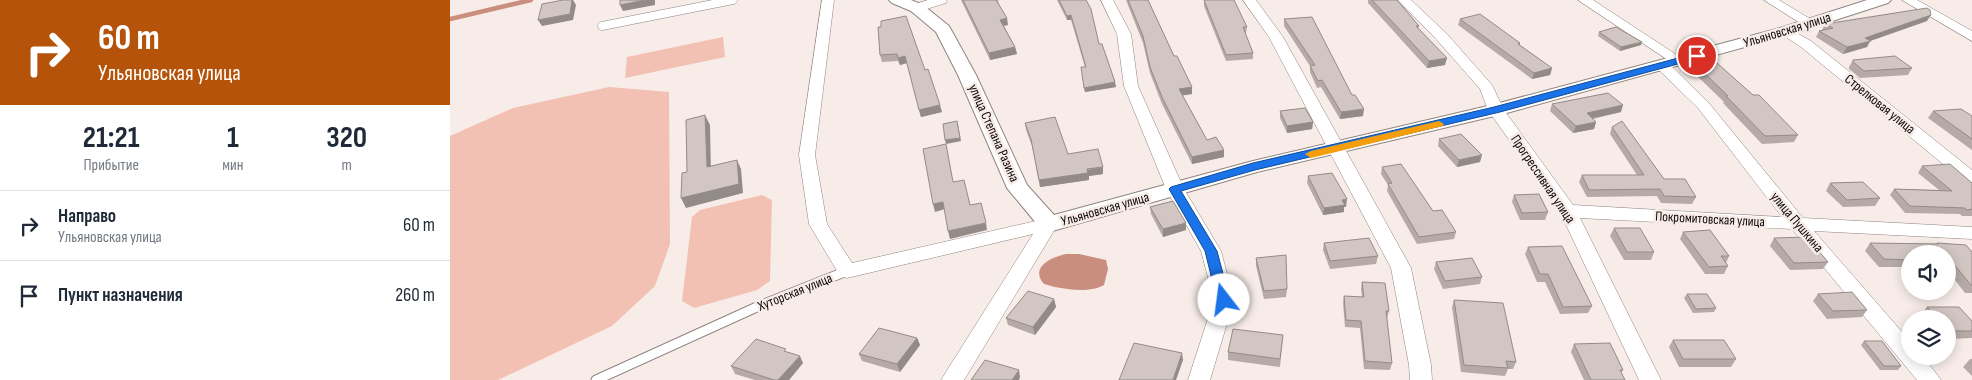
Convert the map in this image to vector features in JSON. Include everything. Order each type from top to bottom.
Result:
[{"type":"street","name":"Хуторская улица","points":[[828,0],[808,155],[818,224],[847,271]]},
{"type":"street","name":"улица Степана Разина","points":[[897,0],[917,8],[943,29],[967,75],[1018,188],[1049,224]]},
{"type":"street","points":[[917,8],[941,0]]},
{"type":"street","points":[[1106,0],[1124,34],[1131,86],[1175,189],[1211,251],[1224,300],[1199,380]]},
{"type":"street","points":[[1249,0],[1276,37],[1401,268],[1420,365],[1420,380]]},
{"type":"street","name":"Прогрессивная улица","points":[[1404,0],[1442,37],[1487,88],[1496,110],[1568,211],[1650,380]]},
{"type":"street","name":"улица Пушкина","points":[[1584,0],[1670,63],[1798,224],[1930,380]]},
{"type":"street","points":[[1770,0],[1810,23]]},
{"type":"street","name":"Ульяновская улица","points":[[847,271],[1049,224],[1253,167],[1496,110],[1786,32],[1883,0]]},
{"type":"street","points":[[1908,0],[1972,37]]},
{"type":"street","name":"Стрелковая улица","points":[[1786,32],[1806,44],[1972,179]]},
{"type":"street","name":"Покромитовская улица","points":[[1568,211],[1972,233]]},
{"type":"street","points":[[952,380],[1049,224]]},
{"type":"lane","points":[[602,26],[733,0]]},
{"type":"lane","name":"Хуторская улица","points":[[596,380],[759,306],[847,271]]},
{"type":"shaded area","points":[[723,37],[725,57],[625,78],[627,57]]},
{"type":"shaded area","points":[[609,87],[669,92],[670,244],[655,286],[612,326],[498,380],[450,380],[450,136],[513,108]]},
{"type":"shaded area","points":[[762,195],[772,200],[770,281],[757,290],[694,308],[682,301],[692,217],[700,210]]},
{"type":"shaded area","points":[[1066,254],[1079,254],[1106,260],[1108,269],[1104,285],[1098,288],[1083,290],[1058,288],[1044,284],[1039,273],[1041,268],[1049,260]]},
{"type":"building","points":[[572,0],[570,14],[538,20],[542,4]]},
{"type":"building","points":[[620,0],[645,0],[620,5]]},
{"type":"building","points":[[963,0],[996,0],[1007,18],[1000,20],[1015,47],[989,53]]},
{"type":"building","points":[[1059,0],[1086,0],[1091,9],[1099,44],[1102,44],[1115,82],[1084,88],[1081,67],[1086,67],[1071,15],[1067,16]]},
{"type":"building","points":[[1128,0],[1148,0],[1174,56],[1177,56],[1192,87],[1179,89],[1207,140],[1216,137],[1224,150],[1192,157],[1162,97],[1150,67],[1143,36]]},
{"type":"building","points":[[1204,0],[1234,0],[1247,27],[1243,27],[1253,53],[1226,55]]},
{"type":"building","points":[[1372,0],[1397,0],[1419,26],[1416,26],[1447,58],[1429,61]]},
{"type":"building","points":[[1927,8],[1930,10],[1931,15],[1865,38],[1871,41],[1847,47],[1819,31],[1833,28],[1825,24]]},
{"type":"building","points":[[1480,14],[1552,68],[1534,73],[1460,19]]},
{"type":"building","points":[[906,16],[925,70],[928,69],[940,105],[919,110],[905,56],[898,58],[897,54],[880,55],[878,27],[881,27],[881,21]]},
{"type":"building","points":[[1312,17],[1352,95],[1355,95],[1364,109],[1341,112],[1322,80],[1318,81],[1310,66],[1315,65],[1284,19]]},
{"type":"building","points":[[1616,27],[1642,42],[1621,47],[1599,32]]},
{"type":"building","points":[[1895,56],[1912,68],[1864,71],[1853,62],[1853,60]]},
{"type":"building","points":[[1717,63],[1753,95],[1759,95],[1798,135],[1765,136],[1695,64]]},
{"type":"building","points":[[1608,93],[1623,105],[1587,113],[1596,122],[1576,126],[1552,104]]},
{"type":"building","points":[[1305,108],[1313,122],[1287,126],[1280,111]]},
{"type":"building","points":[[1961,109],[1972,116],[1972,139],[1933,111]]},
{"type":"building","points":[[705,115],[707,167],[737,160],[739,184],[681,198],[682,173],[687,172],[686,120]]},
{"type":"building","points":[[1055,117],[1068,154],[1098,149],[1103,167],[1087,169],[1088,173],[1039,180],[1031,139],[1025,123]]},
{"type":"building","points":[[957,121],[960,138],[945,140],[943,124]]},
{"type":"building","points":[[1622,121],[1664,179],[1685,179],[1696,197],[1664,196],[1660,189],[1589,190],[1582,175],[1644,175],[1612,127]]},
{"type":"building","points":[[1461,134],[1482,155],[1459,160],[1439,139]]},
{"type":"building","points":[[946,144],[953,182],[964,180],[970,205],[981,203],[986,223],[948,231],[943,202],[933,204],[923,149]]},
{"type":"building","points":[[1401,164],[1433,211],[1442,210],[1456,232],[1419,237],[1388,184],[1392,183],[1382,167]]},
{"type":"building","points":[[1950,164],[1972,183],[1972,209],[1910,206],[1894,189],[1952,191],[1922,166]]},
{"type":"building","points":[[1332,173],[1347,199],[1342,200],[1345,205],[1324,208],[1308,176]]},
{"type":"building","points":[[1863,182],[1880,198],[1847,200],[1830,183]]},
{"type":"building","points":[[1539,194],[1548,212],[1522,213],[1514,195]]},
{"type":"building","points":[[1173,201],[1186,223],[1163,229],[1150,207]]},
{"type":"building","points":[[1614,228],[1640,228],[1654,252],[1627,252]]},
{"type":"building","points":[[1710,230],[1729,256],[1721,256],[1728,266],[1709,267],[1683,232]]},
{"type":"building","points":[[1807,237],[1828,262],[1794,263],[1774,238]]},
{"type":"building","points":[[1369,238],[1378,256],[1330,261],[1324,243]]},
{"type":"building","points":[[1870,243],[1966,245],[1972,252],[1972,285],[1956,267],[1956,245],[1901,245],[1901,260],[1884,259]]},
{"type":"building","points":[[1562,246],[1592,306],[1563,307],[1548,274],[1540,274],[1528,247]]},
{"type":"building","points":[[1286,255],[1287,289],[1264,291],[1256,258]]},
{"type":"building","points":[[1472,258],[1482,277],[1445,281],[1436,262]]},
{"type":"building","points":[[1362,282],[1385,283],[1389,311],[1386,311],[1392,363],[1365,361],[1361,321],[1346,320],[1344,296],[1364,297]]},
{"type":"building","points":[[1028,291],[1054,299],[1033,327],[1006,318]]},
{"type":"building","points":[[1852,292],[1867,310],[1833,311],[1818,294]]},
{"type":"building","points":[[1687,294],[1707,294],[1716,308],[1696,309]]},
{"type":"building","points":[[1454,300],[1503,303],[1516,362],[1506,361],[1508,368],[1464,365]]},
{"type":"building","points":[[1927,307],[1959,307],[1972,321],[1972,331],[1956,331],[1956,310],[1930,310]]},
{"type":"building","points":[[879,328],[917,338],[897,364],[859,354]]},
{"type":"building","points":[[1233,329],[1283,335],[1280,359],[1228,352]]},
{"type":"building","points":[[756,339],[800,356],[778,380],[731,366]]},
{"type":"building","points":[[1673,340],[1724,340],[1736,359],[1683,359]]},
{"type":"building","points":[[1864,341],[1882,341],[1901,366],[1884,366]]},
{"type":"building","points":[[1134,343],[1182,353],[1173,380],[1119,380]]},
{"type":"building","points":[[1610,343],[1623,370],[1620,370],[1625,380],[1591,380],[1574,344]]},
{"type":"building","points":[[985,360],[1019,370],[1012,380],[971,380]]},
{"type":"waterway","points":[[450,19],[531,0]]},
{"type":"slow traffic","points":[[1311,154],[1439,124]]},
{"type":"route","points":[[1224,300],[1211,251],[1175,189],[1253,167],[1496,110],[1697,56]]}]
